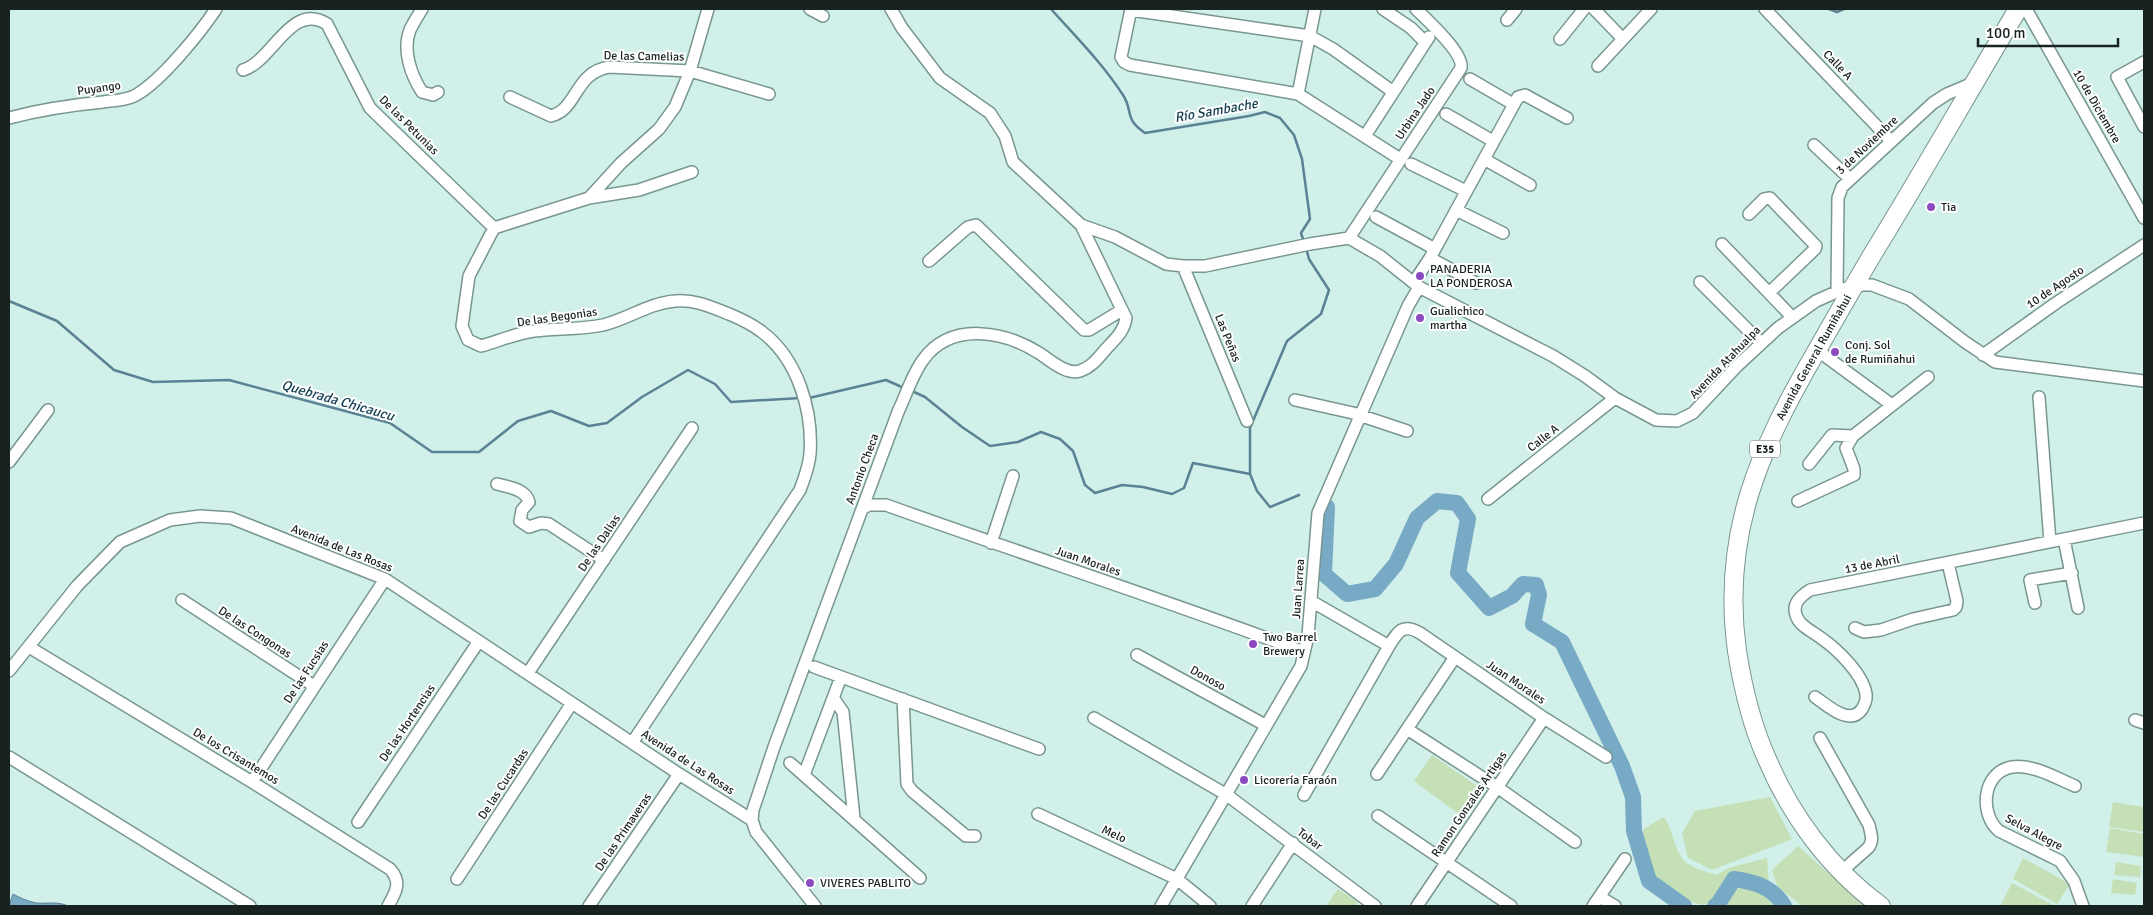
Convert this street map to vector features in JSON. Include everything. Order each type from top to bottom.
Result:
[{"type":"highway","name":"Avenida General Rumiñahui","points":[[1881,906],[1829,858],[1802,822],[1776,781],[1753,724],[1743,690],[1734,627],[1735,562],[1740,527],[1748,493],[1769,438],[1817,350],[1845,290],[2018,9]]},
{"type":"street","name":"Puyango","points":[[9,118],[136,96],[156,80],[200,33],[216,9]]},
{"type":"street","points":[[422,9],[410,31],[408,50],[411,70],[422,92],[432,94],[438,92]]},
{"type":"street","points":[[589,198],[621,163],[659,129],[675,107],[690,71],[708,9]]},
{"type":"street","points":[[810,9],[823,16]]},
{"type":"street","points":[[891,9],[902,28],[940,78],[990,113],[1005,136],[1013,162],[1081,225],[1115,237],[1166,264],[1183,266],[1206,266],[1310,244],[1349,238]]},
{"type":"street","points":[[1298,94],[1315,9]]},
{"type":"street","points":[[1364,136],[1427,40],[1383,9]]},
{"type":"street","name":"Urbina Jado","points":[[1349,238],[1406,162],[1462,64],[1455,50],[1416,9]]},
{"type":"street","points":[[1507,20],[1516,9]]},
{"type":"street","points":[[1560,39],[1584,9]]},
{"type":"street","points":[[1594,9],[1622,38]]},
{"type":"street","points":[[1598,66],[1651,9]]},
{"type":"street","name":"Calle A","points":[[1765,9],[1891,141]]},
{"type":"street","name":"10 de Diciembre","points":[[2026,9],[2138,195],[2144,218]]},
{"type":"street","points":[[1392,91],[1333,49],[1310,36],[1131,10],[1121,57],[1124,62],[1130,65],[1298,94],[1406,162],[1466,191]]},
{"type":"street","name":"De las Petunias","points":[[242,70],[259,61],[284,32],[297,23],[309,18],[319,18],[327,24],[370,108],[494,228]]},
{"type":"street","points":[[2144,62],[2117,77],[2144,127],[2142,129],[2144,137]]},
{"type":"street","name":"De las Camelias","points":[[510,97],[551,116],[558,114],[571,101],[587,77],[597,69],[610,67],[690,71],[769,94]]},
{"type":"street","points":[[1470,79],[1513,104],[1518,98],[1525,95],[1567,118]]},
{"type":"street","name":"3 de Noviembre","points":[[1845,290],[1838,198],[1842,188],[1933,103],[1948,94],[1973,84]]},
{"type":"street","name":"Juan Larrea","points":[[1161,906],[1301,666],[1308,636],[1318,513],[1417,284],[1513,104]]},
{"type":"street","points":[[1446,114],[1493,142]]},
{"type":"street","points":[[1814,145],[1850,179]]},
{"type":"street","points":[[1484,159],[1530,185]]},
{"type":"street","points":[[494,228],[589,198],[640,190],[692,172]]},
{"type":"street","points":[[1749,214],[1764,199],[1770,198],[1816,246],[1768,293]]},
{"type":"street","points":[[1456,210],[1503,233]]},
{"type":"street","points":[[1376,217],[1476,283]]},
{"type":"street","points":[[929,261],[968,227],[976,225],[1084,330],[1090,330],[1122,310]]},
{"type":"street","name":"Antonio Checa","points":[[752,820],[758,792],[774,747],[898,412],[922,360],[940,342],[968,333],[1007,337],[1023,343],[1066,370],[1079,372],[1091,366],[1122,332],[1126,318],[1081,225]]},
{"type":"street","name":"De las Begonias","points":[[494,228],[469,276],[462,326],[468,340],[480,346],[527,332],[602,325],[630,316],[650,305],[675,301],[695,301],[750,324],[764,332],[783,352],[801,388],[810,424],[810,455],[800,490],[632,743]]},
{"type":"street","name":"Avenida Atahualpa","points":[[1349,238],[1380,256],[1417,284],[1552,356],[1585,376],[1615,398],[1656,420],[1677,421],[1699,408],[1721,382],[1761,343],[1792,317],[1816,301],[1845,290],[1872,285],[1909,299],[1983,355],[1996,362],[2144,380]]},
{"type":"street","points":[[1722,244],[1792,317]]},
{"type":"street","name":"10 de Agosto","points":[[1983,355],[2056,303],[2144,245]]},
{"type":"street","name":"Las Peñas","points":[[1183,266],[1247,421]]},
{"type":"street","points":[[1700,282],[1761,343]]},
{"type":"street","points":[[1817,350],[1892,405]]},
{"type":"street","points":[[1798,501],[1854,475],[1854,469],[1846,448],[1853,436],[1928,376]]},
{"type":"street","points":[[2039,397],[2050,542]]},
{"type":"street","name":"Calle A","points":[[1488,499],[1615,398]]},
{"type":"street","points":[[1295,400],[1360,415],[1407,431]]},
{"type":"street","points":[[9,462],[48,410]]},
{"type":"street","name":"De las Dalias","points":[[528,673],[692,428]]},
{"type":"street","points":[[1809,464],[1832,435],[1853,436]]},
{"type":"street","points":[[991,543],[1013,476]]},
{"type":"street","points":[[497,484],[515,489],[525,494],[528,498],[529,502],[520,516],[520,521],[523,524],[529,527],[542,523],[550,524],[604,560]]},
{"type":"street","name":"Juan Morales","points":[[862,509],[869,505],[886,504],[991,543],[1172,604],[1304,652]]},
{"type":"street","name":"Avenida de Las Rosas","points":[[9,671],[78,586],[120,542],[170,520],[200,516],[231,518],[385,578],[679,774],[752,820]]},
{"type":"street","name":"13 de Abril","points":[[1815,697],[1840,714],[1854,715],[1860,711],[1866,701],[1866,693],[1854,670],[1837,650],[1801,624],[1796,616],[1795,609],[1799,598],[1810,590],[2144,523]]},
{"type":"street","points":[[2064,540],[2078,608]]},
{"type":"street","points":[[1855,628],[1864,632],[1880,630],[1913,619],[1953,610],[1956,607],[1956,601],[1948,563]]},
{"type":"street","points":[[2035,603],[2030,580],[2072,573]]},
{"type":"street","name":"De las Fucsias","points":[[252,782],[385,578]]},
{"type":"street","name":"De las Congonas","points":[[182,600],[314,686]]},
{"type":"street","points":[[1304,795],[1389,646],[1311,601]]},
{"type":"street","name":"Juan Morales","points":[[1389,646],[1398,632],[1404,628],[1411,628],[1544,718],[1606,757]]},
{"type":"street","name":"De las Hortencias","points":[[358,822],[479,641]]},
{"type":"street","name":"De los Crisantemos","points":[[29,647],[252,782],[390,869],[396,876],[398,883],[397,890],[388,906]]},
{"type":"street","name":"Donoso","points":[[1137,655],[1265,725]]},
{"type":"street","points":[[1377,774],[1455,657]]},
{"type":"street","points":[[814,667],[1039,749]]},
{"type":"street","points":[[804,775],[841,677]]},
{"type":"street","points":[[834,699],[843,712],[854,818]]},
{"type":"street","points":[[903,699],[908,786],[966,836],[975,836]]},
{"type":"street","name":"De las Cucardas","points":[[457,879],[572,703]]},
{"type":"street","name":"Tobar","points":[[1094,718],[1227,794],[1375,906]]},
{"type":"street","name":"Ramon Gonzales Artigas","points":[[1417,906],[1544,718]]},
{"type":"street","points":[[1407,729],[1497,787],[1575,842]]},
{"type":"street","points":[[1820,738],[1872,836],[1872,844],[1842,871]]},
{"type":"street","points":[[774,747],[787,761],[920,878]]},
{"type":"street","points":[[9,757],[250,906]]},
{"type":"street","name":"Selva Alegre","points":[[2074,786],[2027,767],[2011,767],[1999,773],[1992,781],[1985,799],[1988,816],[1999,831],[2060,861],[2074,881],[2083,906]]},
{"type":"street","name":"De las Primaveras","points":[[589,906],[679,774]]},
{"type":"street","name":"Melo","points":[[1038,814],[1177,879],[1210,906]]},
{"type":"street","points":[[1378,816],[1511,906]]},
{"type":"street","points":[[752,820],[756,832],[815,906]]},
{"type":"street","points":[[1252,906],[1293,843]]},
{"type":"street","points":[[1615,906],[1597,901],[1625,859]]},
{"type":"green space","points":[[1432,755],[1483,790],[1464,818],[1414,781]]},
{"type":"green space","points":[[1770,797],[1792,839],[1712,870],[1688,858],[1682,833],[1695,811]]},
{"type":"green space","points":[[2113,802],[2144,807],[2144,832],[2109,827]]},
{"type":"green space","points":[[1664,817],[1681,857],[1685,862],[1716,875],[1728,868],[1767,858],[1769,885],[1742,874],[1732,874],[1713,901],[1703,905],[1686,901],[1654,876],[1636,839],[1645,828]]},
{"type":"green space","points":[[2110,828],[2144,834],[2144,857],[2106,852]]},
{"type":"green space","points":[[1798,846],[1865,906],[1802,906],[1777,886],[1772,870]]},
{"type":"green space","points":[[2023,858],[2070,884],[2057,904],[2013,879]]},
{"type":"green space","points":[[2116,862],[2141,866],[2140,877],[2114,875]]},
{"type":"green space","points":[[2113,879],[2137,883],[2135,895],[2111,893]]},
{"type":"green space","points":[[2012,883],[2055,906],[2000,906]]},
{"type":"green space","points":[[1743,888],[1760,892],[1775,906],[1723,906],[1734,889]]},
{"type":"green space","points":[[1338,889],[1358,902],[1355,906],[1326,906]]},
{"type":"water","points":[[13,894],[36,903],[56,903],[68,906],[9,906]]},
{"type":"waterway","name":"Río Sambache","points":[[1051,9],[1107,72],[1123,95],[1131,119],[1145,133],[1265,112],[1280,118],[1294,135],[1302,159],[1310,219],[1301,233],[1304,242]]},
{"type":"waterway","points":[[1829,9],[1837,12],[1844,9]]},
{"type":"waterway","name":"Río Sambache","points":[[1299,495],[1270,507],[1257,491],[1250,474],[1250,428],[1287,341],[1321,314],[1329,290],[1309,259],[1306,248]]},
{"type":"waterway","name":"Quebrada Chicaucu","points":[[9,301],[57,321],[114,370],[153,382],[229,380],[390,423],[432,452],[479,452],[518,421],[551,411],[589,426],[607,423],[642,397],[688,370],[715,384],[731,402],[801,398]]},
{"type":"waterway","name":"Quebrada Chicaucu","points":[[809,398],[886,380],[904,388]]},
{"type":"waterway","name":"Quebrada Chicaucu","points":[[912,391],[925,397],[962,427],[990,446],[1018,442],[1041,432],[1060,439],[1073,451],[1085,485],[1095,493],[1122,485],[1143,487],[1172,494],[1184,488],[1193,463],[1250,474]]},
{"type":"waterway","points":[[1327,507],[1324,574],[1347,594],[1375,589],[1396,564],[1417,518],[1437,501],[1457,503],[1468,519],[1458,573],[1489,608],[1512,596],[1523,584],[1536,585],[1539,595],[1533,624],[1562,642],[1622,766],[1633,797],[1634,831],[1649,881],[1684,906]]},
{"type":"waterway","points":[[1715,906],[1734,879],[1763,886],[1774,894],[1784,906]]},
{"type":"place","name":"Tia","points":[[1931,207]]},
{"type":"place","name":"PANADERIA LA PONDEROSA","points":[[1420,276]]},
{"type":"place","name":"Gualichico martha","points":[[1420,318]]},
{"type":"place","name":"Conj. Sol de Rumiñahui","points":[[1835,352]]},
{"type":"place","name":"Two Barrel Brewery","points":[[1253,644]]},
{"type":"place","name":"Licorería Faraón","points":[[1244,780]]},
{"type":"place","name":"VIVERES PABLITO","points":[[810,883]]}]
